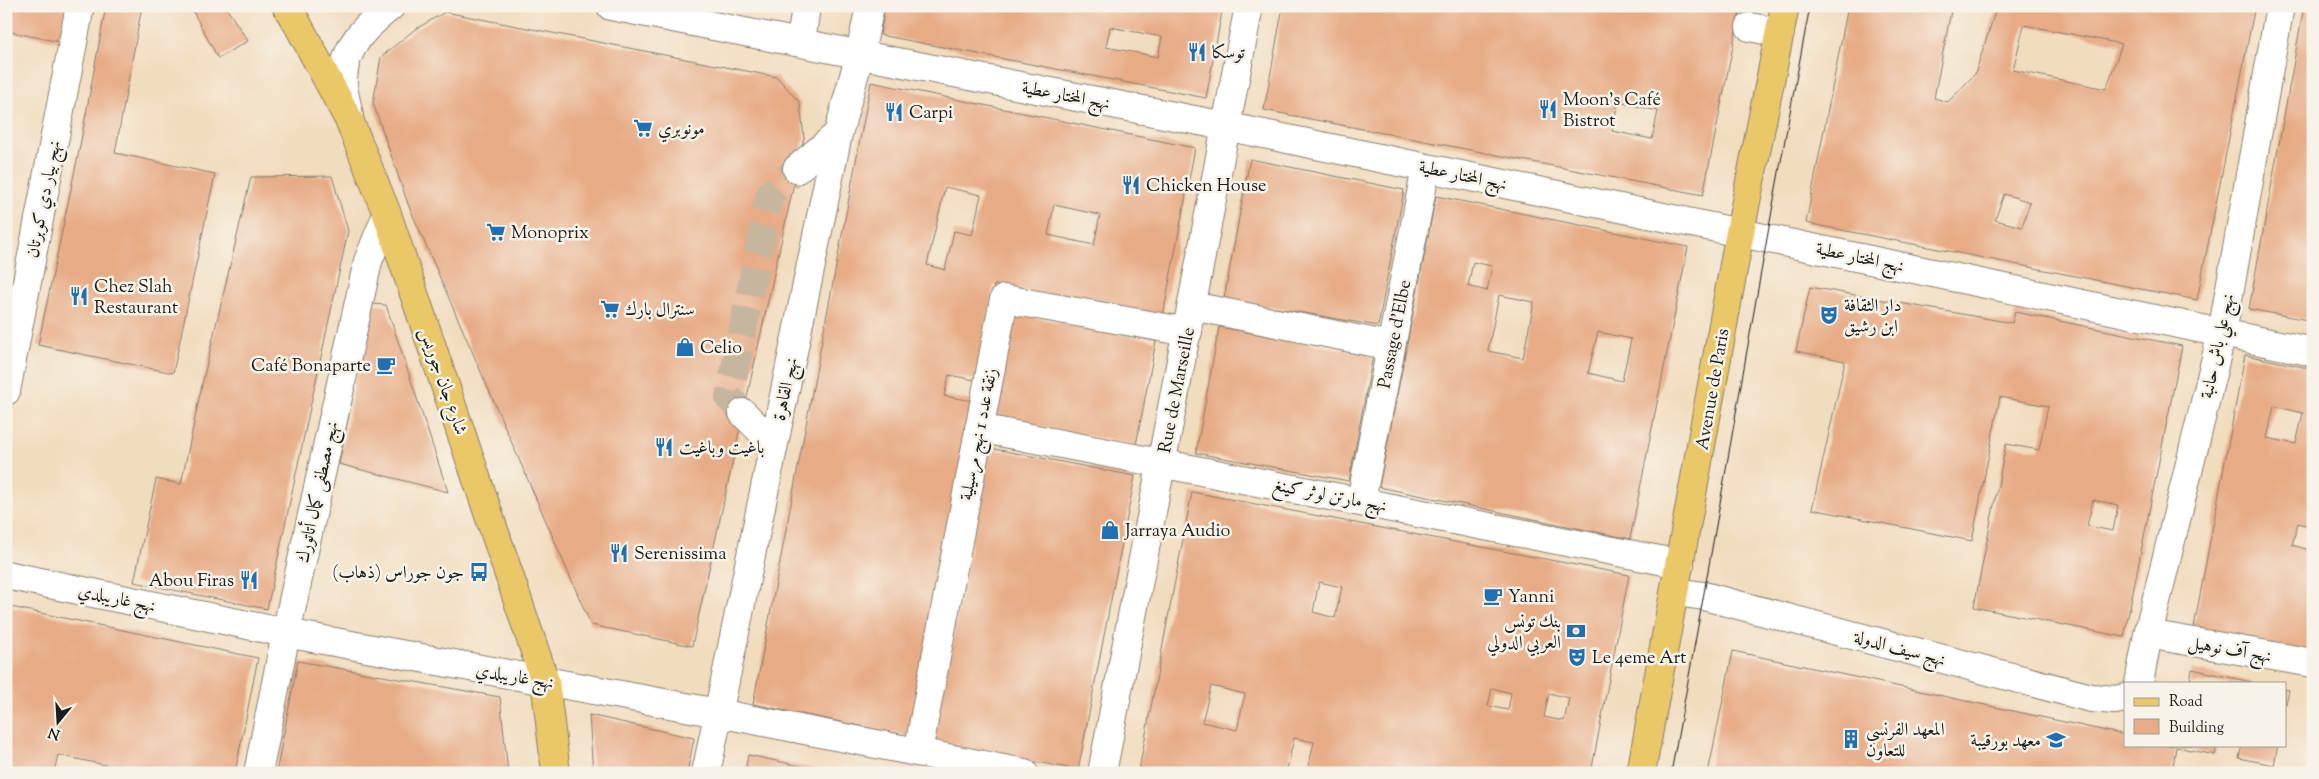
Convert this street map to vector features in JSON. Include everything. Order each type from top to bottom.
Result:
[{"type":"main road","name":"شارع جان جوريس","points":[[286,6],[350,122],[387,214],[545,681],[556,773]]},
{"type":"main road","name":"Avenue de Paris","points":[[1641,773],[1740,232],[1785,6]]},
{"type":"street","name":"نهج بيار دي كوبرتان","points":[[6,391],[80,6]]},
{"type":"street","points":[[350,122],[342,79],[349,49],[365,27],[391,6]]},
{"type":"street","name":"نهج المختار عطية","points":[[612,6],[1225,126],[2313,352]]},
{"type":"street","points":[[801,42],[806,6]]},
{"type":"street","name":"نهج القاهرة","points":[[706,773],[838,134],[860,54],[870,6]]},
{"type":"street","name":"Rue de Marseille","points":[[1102,773],[1190,319],[1225,126],[1250,6]]},
{"type":"street","name":"نهج علي باش حانبة","points":[[2138,682],[2148,634],[2222,333],[2280,6]]},
{"type":"street","points":[[1750,27],[1780,33]]},
{"type":"street","points":[[798,169],[838,134]]},
{"type":"street","name":"Passage d'Elbe","points":[[1361,501],[1426,168]]},
{"type":"street","name":"نهج مصطفى كمال أتاتورك","points":[[258,773],[286,633],[368,261],[387,214]]},
{"type":"street","name":"زنقة عدد 1 نهج مرسيلية","points":[[918,752],[1004,299],[1190,319]]},
{"type":"street","points":[[1190,319],[1392,346]]},
{"type":"street","points":[[744,413],[774,444]]},
{"type":"street","name":"نهج مارتن لوثر كينغ","points":[[979,428],[1680,564]]},
{"type":"street","name":"نهج غاريبلدي","points":[[6,575],[286,633],[718,713],[1024,773]]},
{"type":"street","name":"نهج سيف الدولة","points":[[1675,592],[1704,596],[2091,698],[2115,700],[2124,698]]},
{"type":"street","name":"نهج آف نوهيل","points":[[2148,634],[2313,663]]},
{"type":"building","points":[[6,6],[67,6],[60,42],[6,31]]},
{"type":"building","points":[[106,6],[142,6],[115,153],[215,174],[173,373],[38,345],[80,146]]},
{"type":"building","points":[[190,6],[225,6],[248,41],[218,58]]},
{"type":"building","points":[[885,6],[1223,6],[1206,98],[880,35]],"holes":[[[1110,27],[1162,37],[1158,57],[1106,47]]]},
{"type":"building","points":[[1283,6],[1741,6],[1703,195],[1264,110]],"holes":[[[1618,102],[1658,111],[1652,139],[1612,131]]]},
{"type":"building","points":[[1848,6],[1952,6],[1934,98],[1948,102],[1975,74],[1997,6],[2255,6],[2197,300],[1806,223]],"holes":[[[2024,25],[2122,44],[2106,89],[2013,70]],[[2004,194],[2030,202],[2022,227],[1995,220]]]},
{"type":"building","points":[[2304,6],[2313,6],[2313,321],[2249,309]]},
{"type":"building","name":"سنترال بارك","points":[[445,12],[777,77],[800,103],[804,138],[692,646],[591,625],[408,204],[373,103],[381,57],[414,30]]},
{"type":"building","points":[[871,82],[1195,148],[1163,315],[994,285],[975,380],[949,375],[944,396],[973,401],[909,736],[753,704]],"holes":[[[945,187],[981,195],[972,235],[954,231],[945,270],[927,265]],[[1054,205],[1100,215],[1094,245],[1048,235]]]},
{"type":"building","points":[[1250,159],[1404,190],[1378,326],[1224,299]]},
{"type":"building","points":[[332,176],[348,231],[267,609],[134,582],[156,479],[181,484],[203,380],[251,177]]},
{"type":"building","points":[[1436,196],[1688,247],[1630,539],[1379,487]],"holes":[[[1473,262],[1492,266],[1487,291],[1468,286]],[[1499,295],[1534,302],[1523,358],[1488,351]],[[1598,332],[1631,339],[1622,381],[1588,373]]]},
{"type":"building","points":[[1810,287],[2012,323],[2015,312],[2182,346],[2124,637],[1974,607],[2006,444],[2039,450],[2048,406],[2000,397],[1972,541],[1812,509],[1845,361],[1796,351]],"holes":[[[2093,500],[2118,505],[2113,531],[2087,526]]]},
{"type":"building","points":[[371,304],[386,305],[448,492],[339,464]]},
{"type":"building","points":[[1015,314],[1156,341],[1136,445],[995,418]]},
{"type":"building","points":[[1219,327],[1373,355],[1349,481],[1196,453]]},
{"type":"building","points":[[2245,355],[2313,369],[2313,527],[2298,523],[2292,545],[2313,551],[2313,654],[2193,632]],"holes":[[[2274,406],[2303,413],[2296,444],[2267,438]]]},
{"type":"building","points":[[989,448],[1135,476],[1078,770],[933,742]]},
{"type":"building","points":[[1192,492],[1629,575],[1591,773],[1307,773],[1314,742],[1294,738],[1287,769],[1302,773],[1151,773],[1139,770]],"holes":[[[1319,582],[1342,587],[1335,618],[1313,612]],[[1211,686],[1245,694],[1237,730],[1202,722]],[[1492,688],[1511,693],[1508,710],[1488,706]],[[1549,693],[1569,698],[1564,721],[1544,717]]]},
{"type":"building","points":[[6,606],[258,658],[235,773],[143,773],[58,755],[54,773],[6,773]]},
{"type":"building","name":"المعهد الفرنسي للتعاون","points":[[1733,651],[2124,735],[2124,746],[2217,746],[2215,755],[2176,747],[2172,773],[1708,773]]},
{"type":"building","points":[[298,661],[500,697],[508,773],[276,773]]},
{"type":"building","points":[[2192,669],[2251,682],[2190,682]]},
{"type":"building","points":[[2286,689],[2289,690],[2286,704]]},
{"type":"building","points":[[589,715],[694,738],[687,773],[593,773]]},
{"type":"building","points":[[2242,746],[2278,746],[2274,765],[2239,758]]},
{"type":"building","points":[[748,755],[829,772],[829,773],[745,773]]},
{"type":"tunnel","points":[[743,413],[729,398],[770,194],[797,169]]},
{"type":"tram line","points":[[1671,773],[1810,6]]},
{"type":"place","name":"توسكا","points":[[1197,52]]},
{"type":"place","name":"Moon's Café Bistrot","points":[[1548,109]]},
{"type":"place","name":"Carpi","points":[[894,112]]},
{"type":"place","name":"مونوبري","points":[[643,128]]},
{"type":"place","name":"Chicken House","points":[[1131,185]]},
{"type":"place","name":"Monoprix","points":[[496,232]]},
{"type":"place","name":"Chez Slah Restaurant","points":[[79,296]]},
{"type":"place","name":"سنترال بارك","points":[[610,309]]},
{"type":"place","name":"دار الثقافة ابن رشيق","points":[[1829,315]]},
{"type":"place","name":"Celio","points":[[685,347]]},
{"type":"place","name":"Café Bonaparte","points":[[386,365]]},
{"type":"place","name":"باغيت وباغيت","points":[[664,447]]},
{"type":"place","name":"Jarraya Audio","points":[[1110,530]]},
{"type":"place","name":"Serenissima","points":[[619,553]]},
{"type":"place","name":"جون جوراس (ذهاب)","points":[[479,572]]},
{"type":"place","name":"Abou Firas","points":[[249,580]]},
{"type":"place","name":"Yanni","points":[[1493,596]]},
{"type":"place","name":"بنك تونس العربي الدولي","points":[[1576,631]]},
{"type":"place","name":"Le 4eme Art","points":[[1577,657]]},
{"type":"place","name":"المعهد الفرنسي للتعاون","points":[[1851,739]]},
{"type":"place","name":"معهد بورقيبة","points":[[2056,740]]}]
